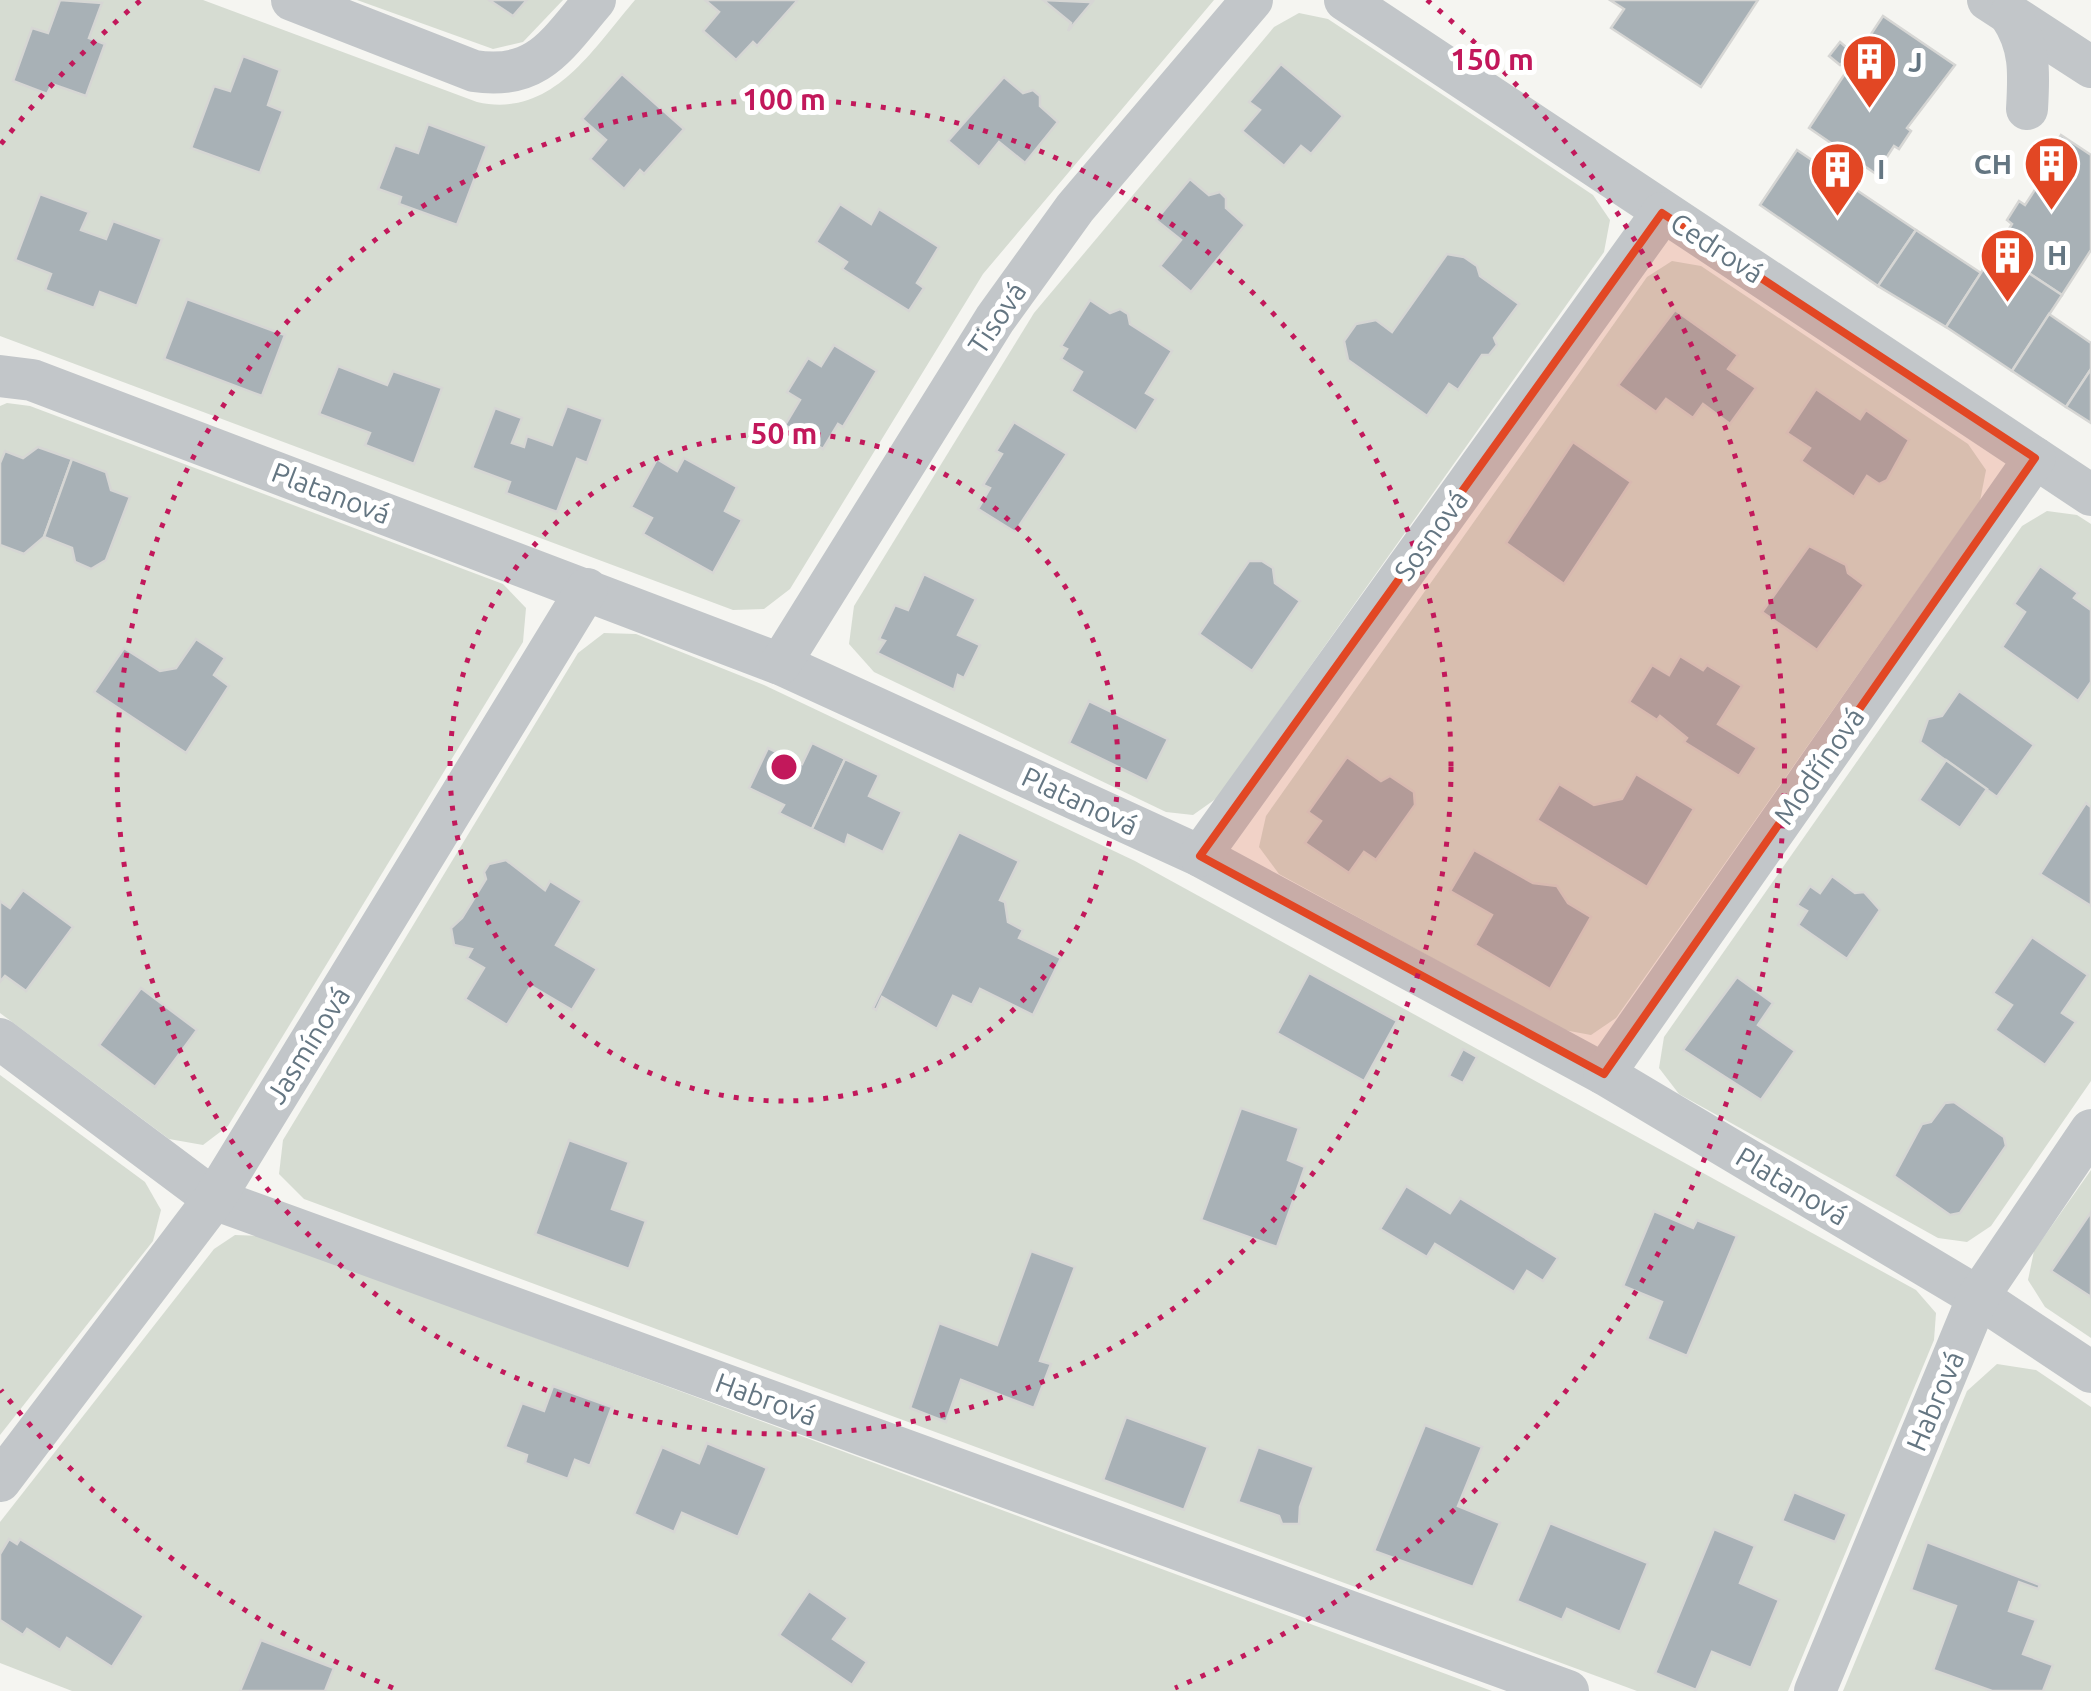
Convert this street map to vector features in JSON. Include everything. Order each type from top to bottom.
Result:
[{"type":"street","points":[[292,0],[474,71],[499,75],[520,72],[540,61],[595,0]]},
{"type":"street","name":"Tisová","points":[[780,664],[1006,303],[1075,208],[1252,0]]},
{"type":"street","name":"Cedrová","points":[[1344,0],[2091,495]]},
{"type":"street","points":[[1999,7],[2091,66]]},
{"type":"street","points":[[1999,7],[2019,28],[2032,72],[2026,109]]},
{"type":"street","name":"Sosnová","points":[[1200,856],[1662,213]]},
{"type":"street","name":"Platanová","points":[[0,376],[32,380],[780,664],[1200,856],[1604,1074],[1978,1297],[2091,1372]]},
{"type":"street","name":"Modřínová","points":[[1604,1074],[2035,458]]},
{"type":"street","name":"Jasmínová","points":[[0,1481],[214,1198],[588,588]]},
{"type":"street","name":"Habrová","points":[[0,1039],[214,1198],[1568,1691]]},
{"type":"street","name":"Habrová","points":[[1815,1691],[1978,1297],[2091,1130]]},
{"type":"highlighted area","points":[[1662,213],[2035,458],[1604,1074],[1200,856]]},
{"type":"shaded area","points":[[0,0],[203,0],[477,102],[504,105],[527,100],[568,76],[635,0],[1214,0],[983,274],[790,589],[764,609],[733,610],[0,336]]},
{"type":"shaded area","points":[[357,0],[563,0],[523,42],[493,49]]},
{"type":"shaded area","points":[[1299,13],[1328,19],[1449,99],[1593,195],[1610,220],[1604,252],[1217,798],[1193,815],[1166,812],[874,672],[849,644],[854,606],[1034,313],[1274,27]]},
{"type":"shaded area","points":[[1672,261],[1701,266],[1968,444],[1986,470],[1980,501],[1616,1018],[1591,1035],[1564,1030],[1279,874],[1259,847],[1266,816],[1647,277]]},
{"type":"shaded area","points":[[0,406],[30,406],[503,584],[526,608],[523,642],[228,1126],[203,1145],[169,1139],[0,1013]]},
{"type":"shaded area","points":[[2047,511],[2077,515],[2091,524],[2091,1081],[1991,1226],[1967,1242],[1938,1238],[1679,1094],[1659,1068],[1664,1037],[2022,526]]},
{"type":"shaded area","points":[[604,633],[636,634],[764,685],[1135,861],[1916,1290],[1936,1313],[1934,1340],[1788,1691],[1637,1691],[304,1199],[279,1174],[283,1140],[578,653]]},
{"type":"shaded area","points":[[0,1075],[145,1182],[161,1210],[153,1241],[0,1435]]},
{"type":"shaded area","points":[[2091,1170],[2091,1338],[2045,1307],[2028,1280],[2034,1251]]},
{"type":"shaded area","points":[[235,1235],[260,1236],[1492,1691],[72,1691],[0,1663],[0,1522],[214,1249]]},
{"type":"shaded area","points":[[1997,1364],[2036,1370],[2091,1407],[2091,1691],[1843,1691],[1967,1391]]},
{"type":"building","points":[[60,0],[102,3],[89,38],[105,44],[86,96],[52,84],[47,94],[13,81],[32,28],[48,33]]},
{"type":"building","points":[[489,0],[527,0],[513,16]]},
{"type":"building","points":[[705,0],[797,1],[757,46],[753,42],[736,60],[703,31],[719,12]]},
{"type":"building","points":[[1043,0],[1094,0],[1068,31],[1071,23]]},
{"type":"building","points":[[1610,0],[1758,0],[1701,87],[1611,28],[1624,9]]},
{"type":"building","name":"J","points":[[1883,16],[1955,65],[1907,128],[1911,131],[1899,149],[1894,146],[1876,174],[1809,128]]},
{"type":"building","points":[[1840,42],[1852,52],[1840,65],[1829,56]]},
{"type":"building","points":[[243,56],[280,70],[268,105],[283,111],[260,173],[191,148],[214,86],[230,91]]},
{"type":"building","points":[[1281,64],[1343,116],[1311,154],[1301,146],[1284,166],[1242,131],[1260,110],[1249,102]]},
{"type":"building","points":[[622,74],[684,129],[644,174],[640,170],[624,189],[590,159],[606,140],[582,119]]},
{"type":"building","points":[[1004,77],[1023,93],[1033,90],[1040,96],[1040,106],[1058,122],[1025,163],[999,142],[979,167],[948,141]]},
{"type":"building","points":[[428,124],[487,146],[457,225],[399,204],[401,197],[378,189],[395,145],[418,153]]},
{"type":"building","name":"CH","points":[[2061,135],[2091,155],[2091,250],[2062,295],[1995,251],[2012,224],[2007,220],[2019,201],[2025,205],[2048,170],[2041,165]]},
{"type":"building","name":"I","points":[[1797,150],[1916,230],[1878,286],[1760,205]]},
{"type":"building","points":[[1190,179],[1209,195],[1220,192],[1226,198],[1226,208],[1245,225],[1191,292],[1160,266],[1181,240],[1156,220]]},
{"type":"building","points":[[40,194],[89,212],[81,230],[106,239],[113,221],[162,239],[137,306],[100,292],[94,308],[45,290],[51,274],[15,260]]},
{"type":"building","points":[[840,204],[871,224],[879,209],[939,247],[917,283],[924,288],[909,311],[842,269],[847,262],[816,242]]},
{"type":"building","points":[[1916,230],[1981,273],[1946,327],[1878,286]]},
{"type":"building","name":"H","points":[[1995,251],[2062,295],[2012,371],[1946,327]]},
{"type":"building","points":[[1447,254],[1464,257],[1477,266],[1480,276],[1519,304],[1494,338],[1497,345],[1489,355],[1482,355],[1458,390],[1449,384],[1427,416],[1348,360],[1344,341],[1356,324],[1376,320],[1392,332]]},
{"type":"building","points":[[187,299],[285,335],[262,396],[164,359]]},
{"type":"building","points":[[1090,300],[1110,313],[1120,309],[1128,314],[1130,324],[1172,351],[1146,393],[1156,399],[1136,431],[1071,391],[1082,372],[1061,359],[1067,349],[1061,346]]},
{"type":"building","points":[[1675,310],[1738,355],[1728,369],[1756,388],[1730,424],[1703,404],[1693,418],[1666,399],[1656,412],[1618,385]]},
{"type":"building","points":[[2049,314],[2091,343],[2091,369],[2066,407],[2012,371]]},
{"type":"building","points":[[834,345],[877,371],[843,427],[838,424],[823,449],[785,425],[800,400],[787,392],[808,358],[821,366]]},
{"type":"building","points":[[338,366],[387,385],[393,371],[442,388],[414,464],[365,445],[370,433],[319,414]]},
{"type":"building","points":[[2091,369],[2091,423],[2066,407]]},
{"type":"building","points":[[1816,389],[1860,419],[1866,410],[1909,440],[1887,480],[1879,484],[1867,476],[1854,497],[1801,461],[1810,448],[1787,433]]},
{"type":"building","points":[[567,406],[603,419],[587,463],[577,459],[557,512],[506,493],[510,482],[472,468],[495,408],[522,418],[512,443],[524,447],[527,436],[552,445]]},
{"type":"building","points":[[1014,422],[1067,454],[1015,532],[978,509],[990,488],[983,485],[1002,454],[996,451]]},
{"type":"building","points":[[1573,442],[1631,482],[1564,584],[1506,543]]},
{"type":"building","points":[[38,447],[72,459],[44,537],[24,554],[0,545],[0,463],[5,451],[23,458]]},
{"type":"building","points":[[684,458],[737,487],[725,511],[742,520],[713,573],[643,534],[652,518],[631,507],[657,459],[677,471]]},
{"type":"building","points":[[72,459],[106,472],[111,490],[130,497],[106,560],[91,569],[75,562],[72,548],[44,537]]},
{"type":"building","points":[[1809,546],[1846,565],[1848,573],[1864,585],[1817,650],[1762,612]]},
{"type":"building","points":[[1249,561],[1262,561],[1273,568],[1275,583],[1300,601],[1252,671],[1199,634]]},
{"type":"building","points":[[2040,566],[2078,593],[2074,598],[2091,610],[2091,682],[2078,701],[2002,647],[2025,612],[2014,604]]},
{"type":"building","points":[[924,574],[976,599],[958,635],[980,645],[964,678],[958,675],[954,690],[877,653],[885,641],[879,639],[895,605],[908,610]]},
{"type":"building","points":[[196,639],[225,658],[214,675],[229,686],[186,753],[94,692],[124,648],[160,671],[176,668]]},
{"type":"building","points":[[1680,656],[1703,670],[1707,665],[1742,686],[1718,724],[1757,748],[1739,776],[1684,742],[1687,738],[1660,716],[1657,720],[1629,702],[1652,665],[1669,675]]},
{"type":"building","points":[[1959,691],[2034,745],[1997,797],[1920,742],[1928,719],[1942,716]]},
{"type":"building","points":[[1089,701],[1168,739],[1147,781],[1069,743]]},
{"type":"building","points":[[812,743],[845,759],[812,829],[779,813],[784,805],[749,788],[768,748],[802,764]]},
{"type":"building","points":[[1347,757],[1381,781],[1390,776],[1414,792],[1415,805],[1376,860],[1364,852],[1349,873],[1305,843],[1321,821],[1308,812]]},
{"type":"building","points":[[845,759],[879,775],[869,796],[902,812],[883,852],[848,835],[845,845],[812,829]]},
{"type":"building","points":[[1946,760],[1987,789],[1960,828],[1919,800]]},
{"type":"building","points":[[1636,774],[1694,809],[1647,887],[1537,820],[1559,784],[1594,805],[1622,799]]},
{"type":"building","points":[[2086,803],[2091,807],[2091,906],[2040,874]]},
{"type":"building","points":[[959,832],[1019,861],[1000,900],[1005,902],[1008,922],[1023,930],[1019,938],[1061,958],[1033,1015],[980,989],[972,1005],[953,996],[937,1029],[882,997],[876,1010],[873,1008]]},
{"type":"building","points":[[1474,850],[1533,883],[1557,886],[1568,903],[1591,917],[1550,989],[1475,945],[1492,915],[1450,891]]},
{"type":"building","points":[[506,860],[545,890],[550,881],[582,901],[556,945],[597,969],[572,1010],[531,986],[507,1025],[465,999],[484,968],[467,958],[472,949],[454,945],[451,928],[462,918],[486,879],[484,872],[489,864]]},
{"type":"building","points":[[1832,876],[1855,893],[1864,892],[1880,910],[1847,959],[1798,925],[1807,911],[1797,905],[1810,886],[1820,893]]},
{"type":"building","points":[[23,890],[73,927],[26,991],[5,976],[0,982],[0,901],[10,908]]},
{"type":"building","points":[[2032,937],[2088,975],[2062,1013],[2076,1022],[2045,1065],[1995,1030],[2012,1005],[1993,993]]},
{"type":"building","points":[[1309,973],[1397,1021],[1364,1081],[1277,1033]]},
{"type":"building","points":[[1737,977],[1773,1003],[1758,1025],[1795,1051],[1761,1100],[1683,1050]]},
{"type":"building","points":[[141,988],[197,1030],[155,1087],[99,1045]]},
{"type":"building","points":[[1463,1049],[1477,1057],[1463,1083],[1449,1076]]},
{"type":"building","points":[[1954,1102],[2004,1137],[2006,1146],[1960,1213],[1950,1215],[1894,1176],[1922,1124],[1931,1122],[1945,1103]]},
{"type":"building","points":[[1241,1108],[1299,1128],[1288,1160],[1305,1167],[1277,1247],[1201,1220]]},
{"type":"building","points":[[569,1140],[629,1162],[612,1209],[646,1221],[629,1269],[535,1234]]},
{"type":"building","points":[[1406,1186],[1450,1213],[1460,1198],[1558,1258],[1543,1281],[1527,1271],[1514,1292],[1435,1244],[1427,1257],[1380,1229]]},
{"type":"building","points":[[1654,1211],[1693,1228],[1697,1220],[1737,1236],[1687,1356],[1647,1339],[1662,1302],[1623,1286]]},
{"type":"building","points":[[2091,1212],[2091,1297],[2051,1271]]},
{"type":"building","points":[[1031,1251],[1075,1267],[1040,1361],[1051,1364],[1034,1408],[961,1380],[946,1422],[910,1408],[939,1323],[997,1345]]},
{"type":"building","points":[[553,1386],[612,1407],[590,1466],[575,1460],[568,1479],[525,1463],[527,1455],[505,1447],[522,1403],[544,1411]]},
{"type":"building","points":[[1126,1417],[1208,1447],[1184,1510],[1103,1480]]},
{"type":"building","points":[[1425,1425],[1482,1447],[1458,1506],[1500,1523],[1473,1587],[1374,1551]]},
{"type":"building","points":[[707,1443],[767,1468],[738,1537],[682,1513],[674,1532],[634,1514],[662,1447],[699,1463]]},
{"type":"building","points":[[1258,1447],[1314,1467],[1300,1507],[1299,1524],[1282,1524],[1279,1516],[1238,1502]]},
{"type":"building","points":[[1794,1492],[1847,1514],[1835,1542],[1782,1521]]},
{"type":"building","points":[[1550,1523],[1648,1563],[1620,1632],[1567,1609],[1562,1620],[1517,1601]]},
{"type":"building","points":[[1714,1529],[1755,1546],[1740,1583],[1779,1600],[1751,1668],[1712,1652],[1696,1690],[1655,1673]]},
{"type":"building","points":[[9,1539],[17,1544],[20,1539],[144,1616],[112,1667],[67,1638],[60,1650],[27,1629],[23,1635],[0,1620],[0,1554]]},
{"type":"building","points":[[1927,1542],[2040,1585],[2038,1589],[2019,1582],[2009,1611],[2036,1620],[2023,1654],[2053,1665],[2043,1691],[1992,1691],[1933,1670],[1956,1606],[1911,1590]]},
{"type":"building","points":[[809,1591],[848,1618],[833,1639],[867,1662],[852,1685],[779,1635]]},
{"type":"building","points":[[261,1640],[334,1668],[325,1691],[240,1691]]},
{"type":"place","name":"J","points":[[1869,111]]},
{"type":"place","name":"CH","points":[[2051,213]]},
{"type":"place","name":"I","points":[[1838,218]]},
{"type":"place","name":"H","points":[[2008,304]]}]
